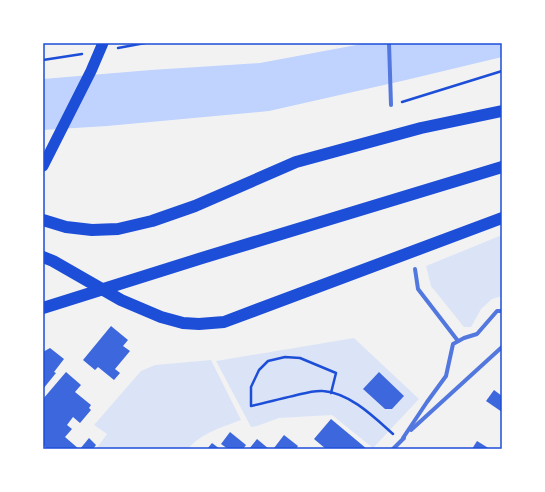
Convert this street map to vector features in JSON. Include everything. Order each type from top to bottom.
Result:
[{"type":"highway","points":[[43,166],[91,71],[103,43]]},
{"type":"highway","points":[[43,220],[66,227],[92,230],[118,229],[132,226],[152,221],[194,206],[296,162],[421,128],[502,111]]},
{"type":"highway","points":[[43,308],[502,167]]},
{"type":"highway","points":[[43,257],[53,261],[121,300],[161,317],[183,323],[199,324],[224,322],[502,218]]},
{"type":"street","points":[[389,43],[390,105]]},
{"type":"street","points":[[415,269],[418,289],[458,341]]},
{"type":"street","points":[[402,439],[446,376],[453,344],[464,338],[477,334],[497,311],[502,311]]},
{"type":"street","points":[[393,449],[417,424],[502,347]]},
{"type":"path","points":[[390,105],[502,71]]},
{"type":"path","points":[[331,393],[336,373],[300,358],[285,357],[268,361],[259,370],[251,386],[251,406],[306,393],[323,391],[338,395],[363,408],[402,439]]},
{"type":"shaded area","points":[[502,235],[502,296],[492,299],[481,309],[471,327],[464,327],[431,286],[426,266]]},
{"type":"shaded area","points":[[354,338],[419,399],[373,448],[332,415],[279,418],[251,427],[216,361]]},
{"type":"shaded area","points":[[211,360],[241,420],[206,435],[193,443],[188,449],[96,449],[107,434],[94,425],[141,371],[155,365]]},
{"type":"water","points":[[367,43],[502,43],[502,57],[269,111],[107,126],[43,130],[43,79],[260,63]]},
{"type":"building","points":[[111,326],[128,340],[123,346],[130,351],[115,369],[120,373],[114,380],[98,367],[95,370],[83,360]]},
{"type":"building","points":[[50,348],[64,359],[54,372],[56,373],[43,389],[43,352]]},
{"type":"building","points":[[66,372],[81,385],[75,392],[91,405],[89,408],[91,410],[80,423],[73,417],[67,425],[72,429],[65,437],[79,449],[47,449],[43,445],[43,399]]},
{"type":"building","points":[[379,372],[404,396],[392,409],[385,409],[363,389]]},
{"type":"building","points":[[494,390],[502,396],[502,412],[486,401]]},
{"type":"building","points":[[331,419],[367,449],[326,449],[314,439]]},
{"type":"building","points":[[230,432],[246,445],[243,449],[228,449],[221,444]]},
{"type":"building","points":[[284,435],[298,446],[296,449],[274,448]]},
{"type":"building","points":[[89,438],[96,445],[93,449],[80,449]]},
{"type":"building","points":[[257,439],[269,449],[249,449]]},
{"type":"building","points":[[477,441],[490,449],[472,449]]},
{"type":"building","points":[[212,443],[220,449],[207,449]]}]
